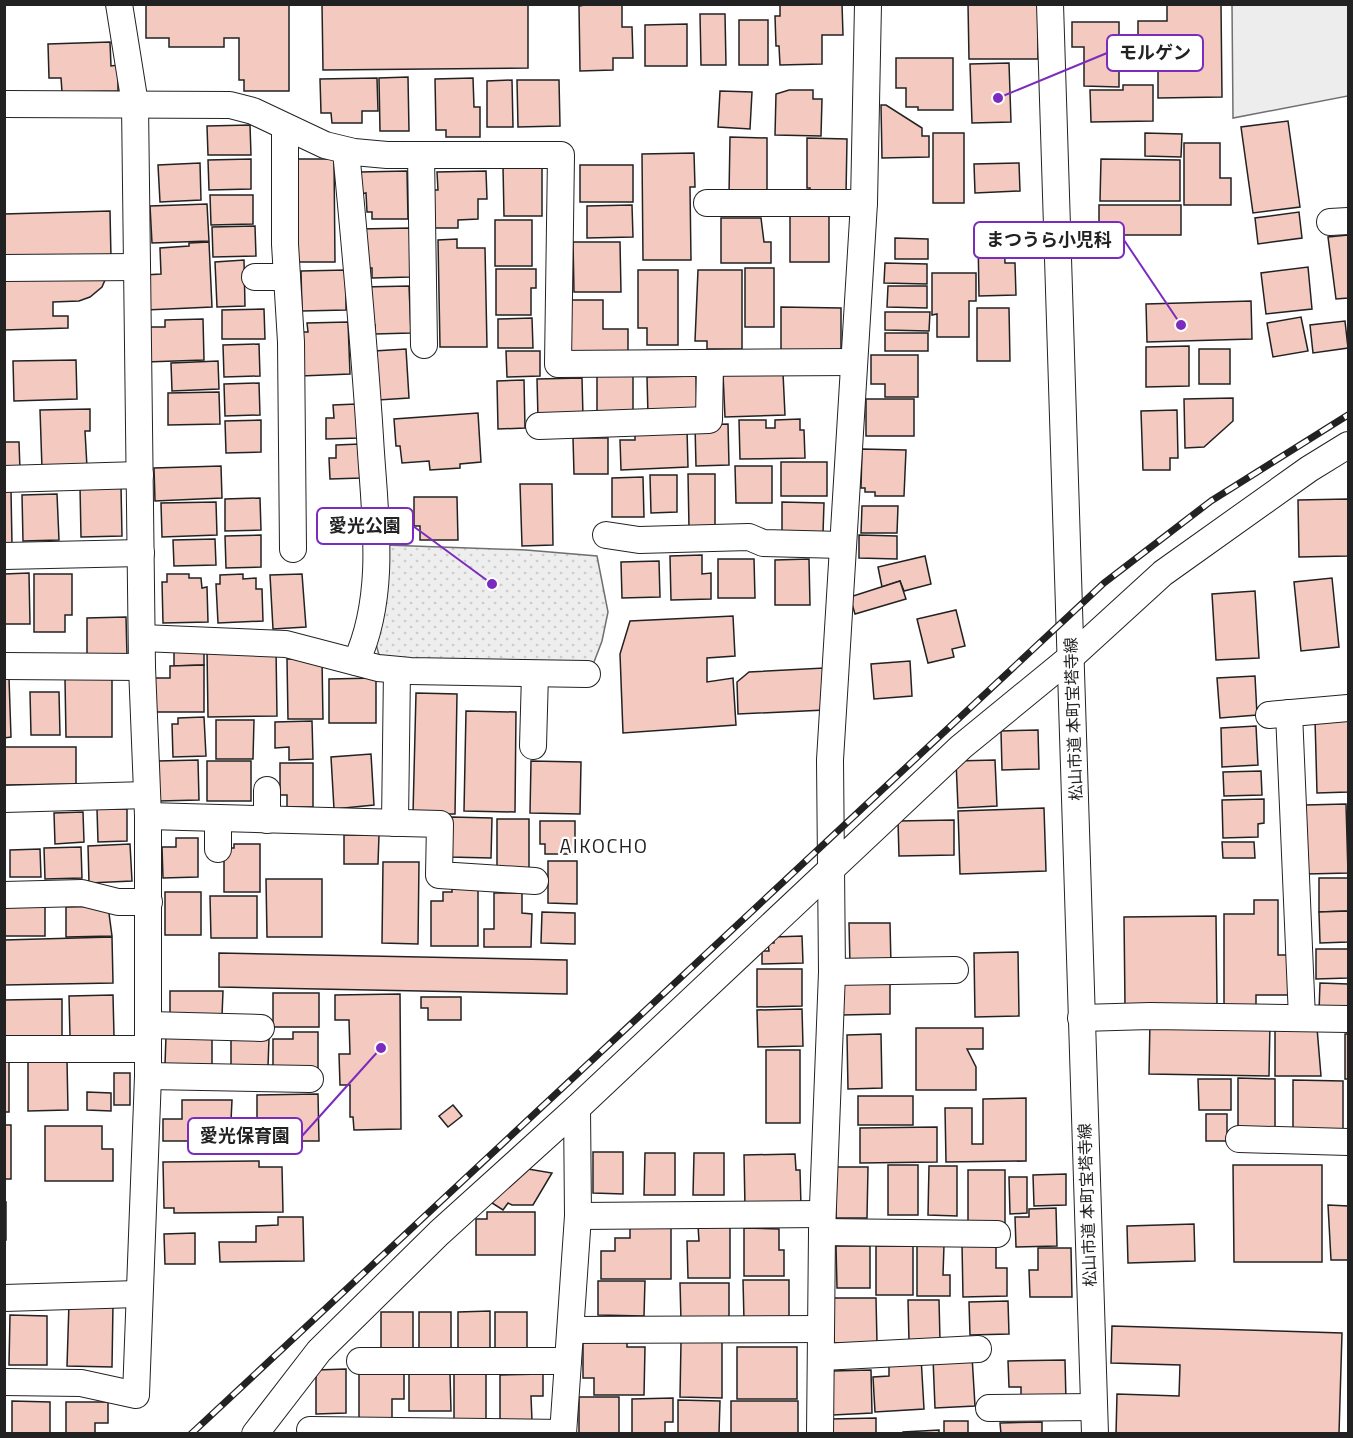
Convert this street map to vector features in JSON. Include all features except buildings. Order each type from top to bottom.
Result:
[{"type":"street","points":[[4,1382],[81,1383],[136,1395],[149,1037],[148,806],[142,667],[135,104],[119,4]]},
{"type":"street","points":[[820,1434],[822,1223],[832,972],[830,760],[864,202],[868,4]]},
{"type":"street","name":"松山市道 本町宝塔寺線","points":[[1050,4],[1095,1434]]},
{"type":"street","points":[[4,104],[230,105],[253,111],[285,129],[346,151],[387,155],[561,155],[558,364],[854,362]]},
{"type":"street","points":[[285,129],[287,277],[291,342],[293,549]]},
{"type":"street","points":[[346,151],[368,398],[376,546],[372,621],[357,662]]},
{"type":"street","points":[[421,155],[424,345]]},
{"type":"street","points":[[707,203],[864,202]]},
{"type":"street","points":[[4,268],[137,267]]},
{"type":"street","points":[[255,277],[287,277]]},
{"type":"street","points":[[539,426],[709,420],[710,363]]},
{"type":"street","points":[[255,1434],[319,1351],[439,1233],[577,1108],[961,747],[1071,657],[1163,573],[1300,475],[1348,445]]},
{"type":"street","points":[[4,479],[140,475]]},
{"type":"street","points":[[606,536],[639,540],[749,537],[763,543],[842,545]]},
{"type":"street","points":[[4,556],[141,553]]},
{"type":"street","points":[[142,638],[286,644],[397,670],[587,674]]},
{"type":"street","points":[[4,666],[142,667]]},
{"type":"street","points":[[395,823],[397,670]]},
{"type":"street","points":[[533,746],[535,674]]},
{"type":"street","points":[[1302,1018],[1279,714],[1348,708]]},
{"type":"street","points":[[267,790],[267,820]]},
{"type":"street","points":[[4,799],[148,806],[218,819],[440,824],[439,875],[535,881]]},
{"type":"street","points":[[218,819],[218,849]]},
{"type":"street","points":[[4,895],[82,893],[118,902],[149,902]]},
{"type":"street","points":[[832,972],[955,970]]},
{"type":"street","points":[[1081,1018],[1150,1016],[1348,1019]]},
{"type":"street","points":[[4,1049],[261,1028]]},
{"type":"street","points":[[148,1076],[310,1079]]},
{"type":"street","points":[[326,1431],[563,1433],[579,1216],[577,1108]]},
{"type":"street","points":[[1239,1139],[1348,1142]]},
{"type":"street","points":[[579,1216],[822,1223],[997,1234]]},
{"type":"street","points":[[4,1298],[138,1294]]},
{"type":"street","points":[[572,1330],[820,1329]]},
{"type":"street","points":[[822,1358],[978,1349]]},
{"type":"street","points":[[360,1361],[568,1361]]},
{"type":"street","points":[[989,1408],[1094,1407]]},
{"type":"shaded area","points":[[1232,5],[1348,5],[1348,96],[1233,118]]},
{"type":"shaded area","points":[[385,545],[526,550],[597,556],[608,612],[602,641],[591,670],[380,659],[376,644]]},
{"type":"railway","points":[[191,1434],[1104,583],[1211,501],[1348,415]]},
{"type":"place","name":"モルゲン","points":[[998,98]]},
{"type":"place","name":"まつうら小児科","points":[[1181,325]]},
{"type":"place","name":"愛光公園","points":[[492,584]]},
{"type":"place","name":"愛光保育園","points":[[381,1048]]},
{"type":"district","name":"AIKOCHO","points":[[604,846]]}]
